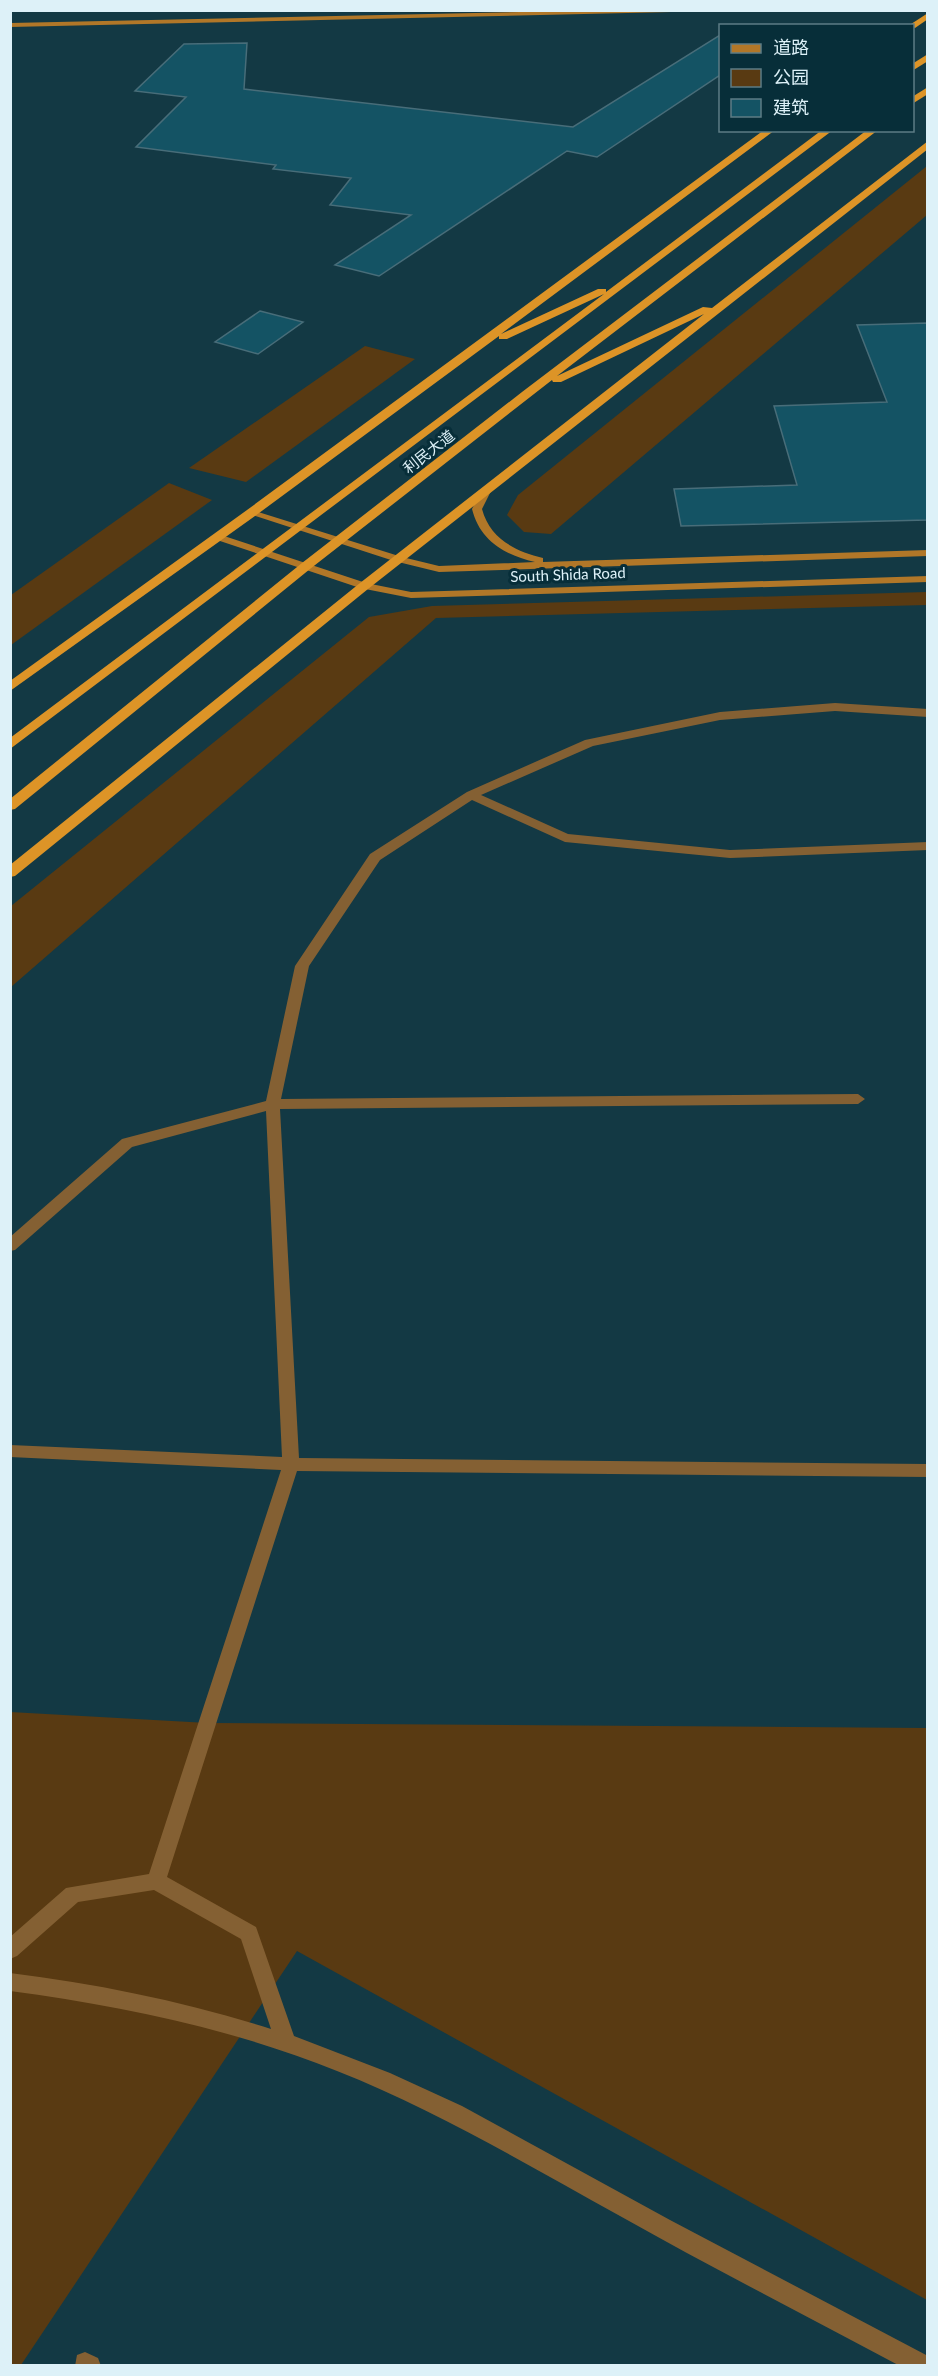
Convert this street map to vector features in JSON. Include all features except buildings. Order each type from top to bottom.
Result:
[{"type":"highway","points":[[914,25],[927,15]]},
{"type":"highway","points":[[914,67],[927,57]]},
{"type":"highway","points":[[914,100],[927,90]]},
{"type":"highway","points":[[10,687],[251,513],[768,132]]},
{"type":"highway","name":"利民大道","points":[[10,745],[826,132]]},
{"type":"highway","name":"利民大道","points":[[10,806],[306,566],[526,394],[871,132]]},
{"type":"highway","points":[[10,873],[364,586],[927,144]]},
{"type":"highway","points":[[468,354],[635,275]]},
{"type":"highway","points":[[526,394],[734,296]]},
{"type":"main road","points":[[10,25],[754,10]]},
{"type":"main road","points":[[486,491],[477,509],[478,517],[496,541],[520,555],[537,560],[584,564]]},
{"type":"main road","name":"South Shida Road","points":[[251,513],[398,559],[439,569],[927,553]]},
{"type":"main road","name":"South Shida Road","points":[[218,537],[364,586],[411,595],[927,579]]},
{"type":"street","points":[[156,1881],[291,1464],[273,1104],[302,966],[375,857],[471,795],[589,743],[720,716],[835,707],[927,713]]},
{"type":"street","points":[[471,795],[565,838],[730,854],[927,846]]},
{"type":"street","points":[[10,1246],[127,1143],[273,1104],[858,1099]]},
{"type":"street","points":[[10,1451],[291,1464],[927,1471]]},
{"type":"street","points":[[10,1950],[73,1894],[156,1881],[249,1933],[286,2043]]},
{"type":"street","points":[[10,1982],[167,2010],[286,2043],[383,2080],[466,2119],[662,2228],[924,2366]]},
{"type":"green space","points":[[927,166],[927,215],[551,534],[524,532],[507,515],[518,495]]},
{"type":"green space","points":[[365,346],[415,359],[246,482],[189,468]]},
{"type":"green space","points":[[169,483],[212,500],[11,645],[11,595]]},
{"type":"green space","points":[[927,592],[927,605],[436,618],[11,987],[11,906],[369,617],[432,606]]},
{"type":"green space","points":[[10,1712],[208,1723],[927,1728],[927,2300],[297,1951],[21,2365],[11,2365]]}]
